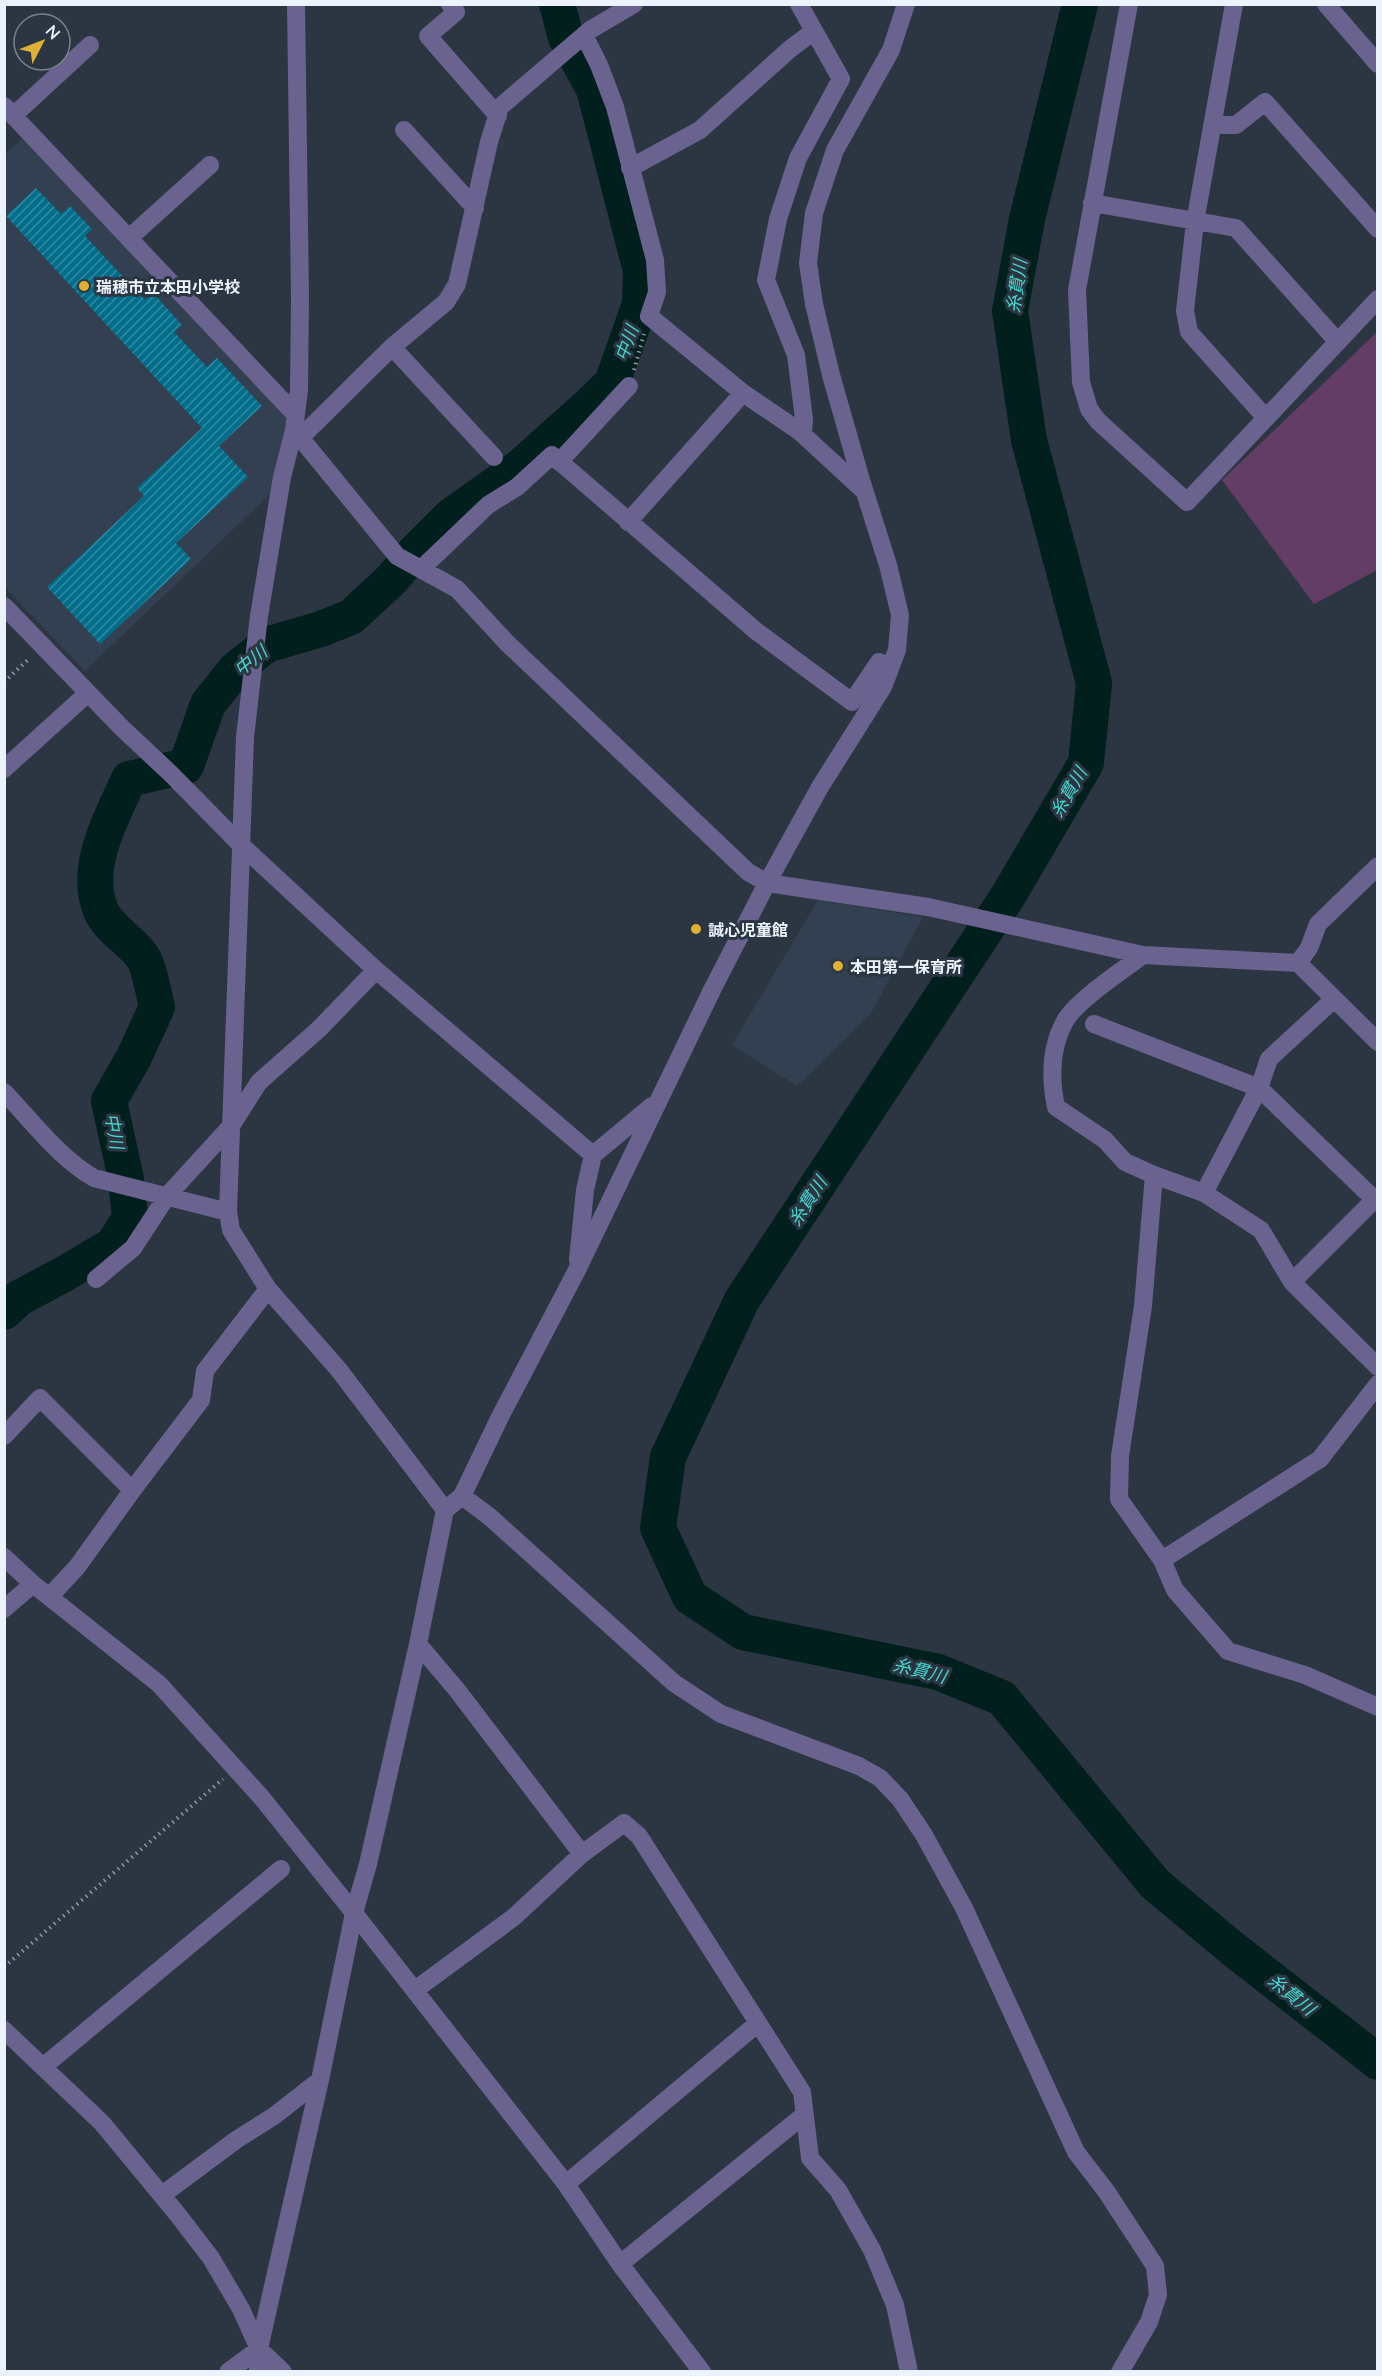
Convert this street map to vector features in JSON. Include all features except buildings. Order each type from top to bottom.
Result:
[{"type":"street","points":[[297,4],[300,297],[297,427],[282,477],[259,615],[245,737],[228,1212],[231,1230],[268,1289],[339,1370],[445,1510]]},
{"type":"street","points":[[450,4],[456,12],[428,36],[498,116]]},
{"type":"street","points":[[297,427],[446,302],[457,284],[489,142],[500,107],[584,35],[634,4]]},
{"type":"street","points":[[799,4],[841,80],[798,158],[778,219],[766,280],[796,355],[804,419],[803,434]]},
{"type":"street","points":[[258,2372],[259,2349],[320,2080],[354,1912],[368,1864],[418,1644],[445,1510],[462,1496],[500,1417],[577,1270],[767,883],[820,787],[883,687],[897,650],[900,615],[888,565],[831,375],[814,304],[808,263],[814,213],[835,150],[891,50],[906,4]]},
{"type":"street","points":[[1128,4],[1077,290],[1081,382],[1089,409],[1098,421],[1187,502],[1377,299]]},
{"type":"street","points":[[1234,4],[1195,222],[1185,311],[1189,332],[1266,418]]},
{"type":"street","points":[[1326,4],[1377,64]]},
{"type":"street","points":[[630,168],[700,130],[790,49],[814,32]]},
{"type":"street","points":[[584,35],[599,65],[615,107],[655,260],[657,292],[649,316],[743,393],[803,434],[864,491]]},
{"type":"street","points":[[90,45],[9,110],[129,238],[297,427],[397,556],[458,589],[507,643],[748,872],[767,883],[928,908],[1143,955],[1298,963],[1377,1042]]},
{"type":"street","points":[[1212,125],[1236,125],[1264,102],[1377,229]]},
{"type":"street","points":[[404,130],[475,208]]},
{"type":"street","points":[[129,238],[210,165]]},
{"type":"street","points":[[1092,203],[1236,228],[1338,342]]},
{"type":"street","points":[[392,347],[494,457]]},
{"type":"street","points":[[559,462],[629,386]]},
{"type":"street","points":[[628,522],[743,393]]},
{"type":"street","points":[[420,568],[488,505],[517,487],[552,455],[756,631],[852,702],[879,662],[890,667]]},
{"type":"street","points":[[4,606],[42,647],[240,844],[376,970],[593,1155]]},
{"type":"street","points":[[4,769],[88,693]]},
{"type":"street","points":[[1298,963],[1309,948],[1318,924],[1377,866]]},
{"type":"street","points":[[1355,887],[1377,877]]},
{"type":"street","points":[[1143,955],[1080,1004],[1065,1020],[1052,1057],[1052,1086],[1056,1107],[1105,1140],[1125,1162],[1154,1175],[1204,1192],[1261,1230],[1292,1282],[1377,1367]]},
{"type":"street","points":[[96,1279],[133,1248],[167,1196],[231,1126],[259,1082],[319,1029],[376,970]]},
{"type":"street","points":[[1204,1192],[1259,1088],[1269,1059],[1334,999]]},
{"type":"street","points":[[1094,1024],[1259,1088],[1376,1198],[1292,1282]]},
{"type":"street","points":[[4,1092],[79,1169],[94,1178],[228,1212]]},
{"type":"street","points":[[577,1270],[579,1228],[593,1155],[658,1101]]},
{"type":"street","points":[[1154,1175],[1143,1306],[1120,1456],[1119,1499],[1162,1560],[1175,1590],[1228,1651],[1305,1675],[1377,1707]]},
{"type":"street","points":[[49,1597],[77,1568],[132,1490],[201,1400],[205,1371],[268,1289]]},
{"type":"street","points":[[1162,1560],[1320,1459],[1377,1384]]},
{"type":"street","points":[[4,1436],[40,1398],[132,1490]]},
{"type":"street","points":[[462,1496],[490,1516],[674,1683],[721,1714],[859,1766],[880,1778],[900,1798],[924,1835],[964,1908],[1076,2152],[1106,2191],[1155,2266],[1158,2295],[1149,2322],[1120,2372]]},
{"type":"street","points":[[4,1557],[33,1584],[159,1684],[235,1768],[354,1912],[566,2184],[620,2264],[702,2372]]},
{"type":"street","points":[[4,1609],[33,1584]]},
{"type":"street","points":[[418,1644],[457,1690],[582,1854]]},
{"type":"street","points":[[415,1990],[514,1917],[582,1854],[624,1823],[639,1836],[802,2091],[810,2158],[838,2190],[872,2250],[895,2305],[909,2372]]},
{"type":"street","points":[[44,2066],[281,1869]]},
{"type":"street","points":[[566,2184],[758,2024]]},
{"type":"street","points":[[4,2030],[102,2123],[162,2195],[211,2258],[241,2309],[259,2349],[283,2372]]},
{"type":"street","points":[[162,2195],[274,2116],[320,2080]]},
{"type":"street","points":[[620,2264],[804,2115]]},
{"type":"street","points":[[228,2372],[259,2349]]},
{"type":"path","points":[[629,386],[649,316]]},
{"type":"path","points":[[4,682],[42,647]]},
{"type":"path","points":[[4,1967],[235,1768]]},
{"type":"shaded area","name":"瑞穂市立本田小学校","points":[[23,138],[288,416],[270,494],[85,671],[5,587],[4,156]]},
{"type":"shaded area","points":[[1377,332],[1377,570],[1314,604],[1222,480]]},
{"type":"shaded area","name":"本田第一保育所","points":[[818,900],[923,917],[870,1015],[797,1086],[732,1045]]},
{"type":"waterway","name":"中川","points":[[4,1312],[19,1298],[113,1245],[130,1218],[126,1179],[109,1101],[134,1057],[157,1007],[144,959],[109,924],[101,911],[96,894],[95,877],[101,844],[129,779],[186,766],[208,704],[235,670],[266,645],[321,629],[351,617],[391,580],[451,516],[520,467],[612,383],[640,304],[641,271],[594,89],[566,38],[557,4]]},
{"type":"waterway","name":"糸貫川","points":[[1080,4],[1027,219],[1010,311],[1029,440],[1094,683],[1086,763],[1008,896],[742,1300],[668,1457],[658,1528],[690,1597],[743,1632],[938,1672],[1002,1698],[1155,1884],[1233,1949],[1378,2062]]},
{"type":"place","name":"瑞穂市立本田小学校","points":[[84,286]]},
{"type":"place","name":"誠心児童館","points":[[696,929]]},
{"type":"place","name":"本田第一保育所","points":[[838,966]]}]
